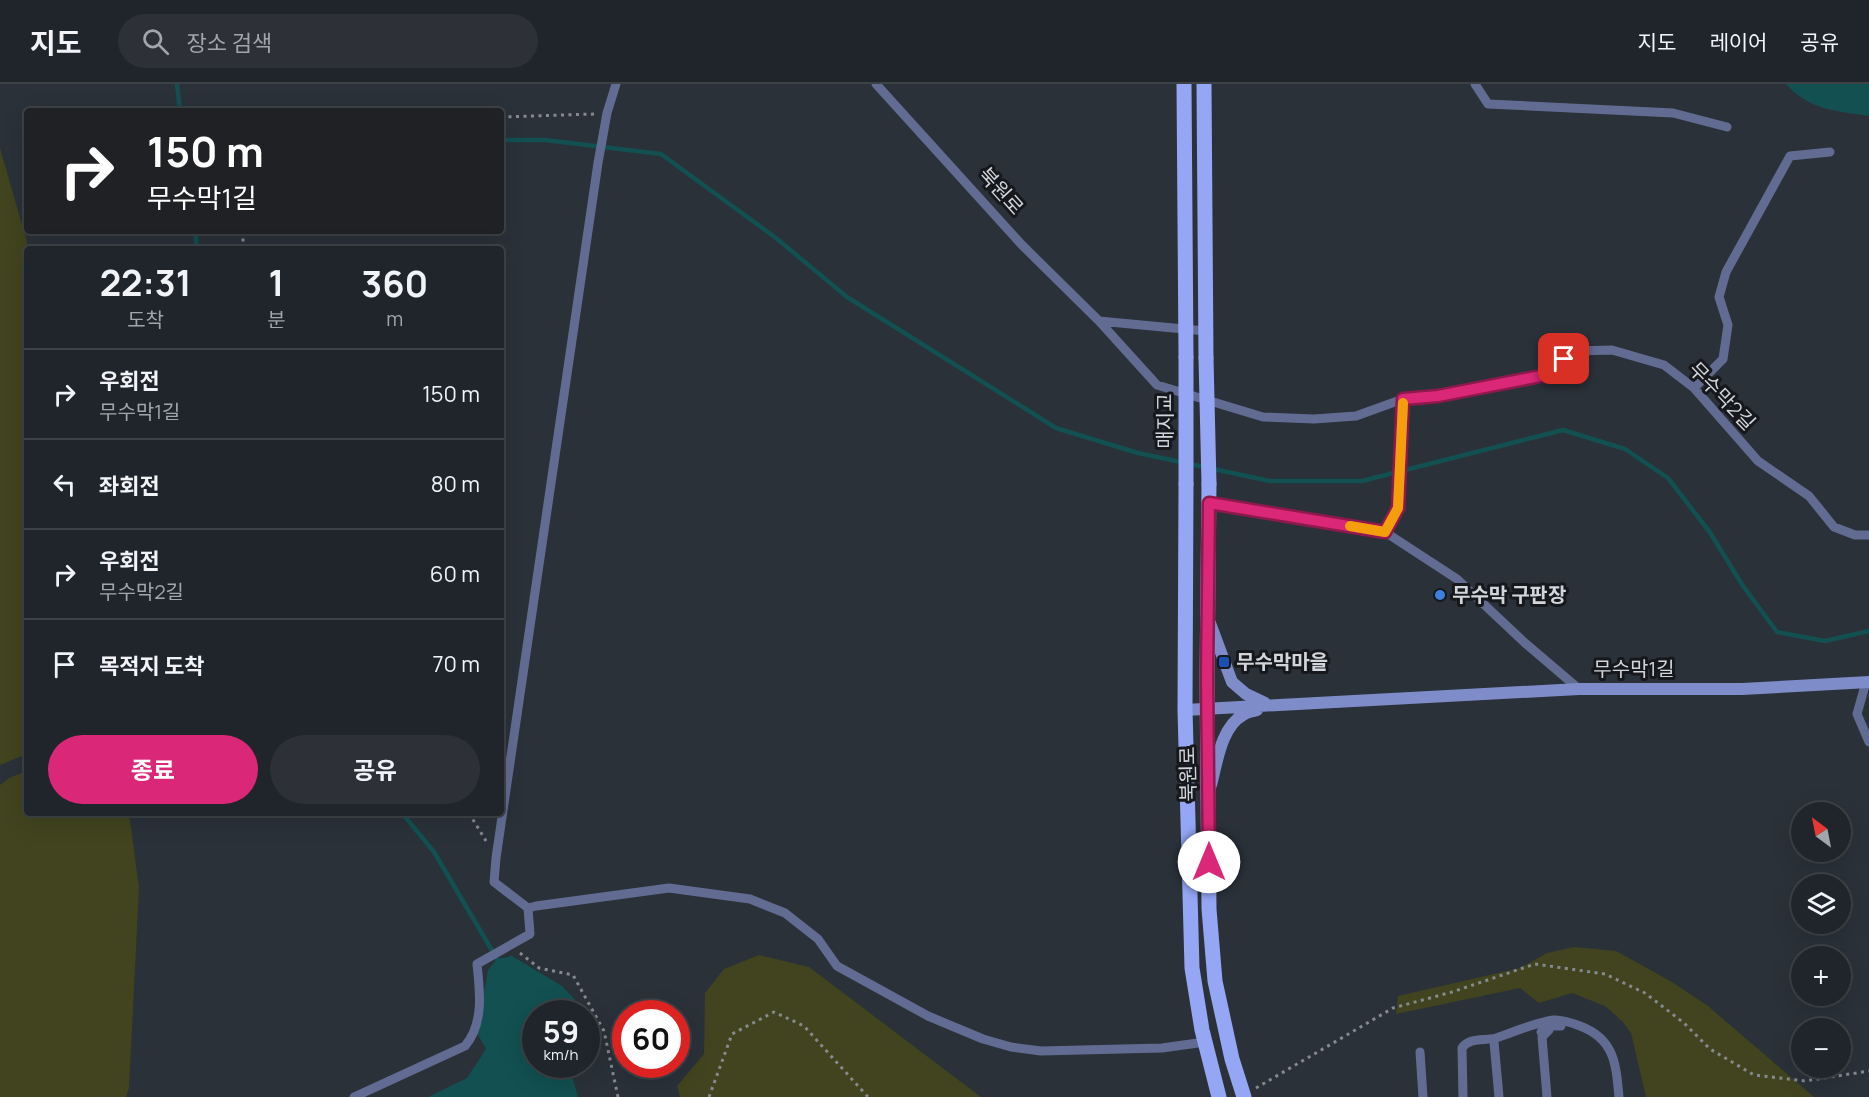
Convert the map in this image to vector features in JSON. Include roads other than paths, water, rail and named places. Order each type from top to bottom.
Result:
[{"type":"main road","points":[[1184,84],[1186,330]]},
{"type":"main road","points":[[1204,84],[1205,331]]},
{"type":"main road","name":"매지교","points":[[1186,330],[1186,484]]},
{"type":"main road","name":"북원로","points":[[1205,331],[1209,484],[1209,909],[1215,981],[1232,1059],[1244,1097]]},
{"type":"main road","name":"북원로","points":[[1186,484],[1185,710],[1192,968],[1205,1042],[1219,1097]]},
{"type":"street","points":[[1208,615],[1232,682],[1246,694],[1272,705]]},
{"type":"street","name":"무수막1길","points":[[1579,689],[1742,689],[1868,682]]},
{"type":"street","points":[[1185,710],[1579,689]]},
{"type":"street","points":[[1209,791],[1223,741],[1231,726],[1242,715],[1272,705]]},
{"type":"lane","points":[[504,803],[598,163],[616,84]]},
{"type":"lane","name":"북원로","points":[[876,84],[1022,245],[1100,321]]},
{"type":"lane","points":[[1475,84],[1488,104],[1673,113],[1727,127]]},
{"type":"lane","points":[[1694,388],[1723,359],[1728,325],[1719,297],[1726,272],[1790,156],[1830,152]]},
{"type":"lane","points":[[1100,321],[1205,331]]},
{"type":"lane","name":"무수막2길","points":[[1100,321],[1157,385],[1263,417],[1314,419],[1356,417],[1403,399],[1438,396],[1546,375],[1574,351],[1612,350],[1664,365],[1694,388],[1758,461],[1809,496],[1834,527],[1854,535],[1869,535]]},
{"type":"lane","points":[[1385,532],[1398,508],[1403,399]]},
{"type":"lane","name":"무수막1길","points":[[1209,503],[1385,532],[1457,579],[1525,643],[1579,689]]},
{"type":"lane","name":"무수막1길","points":[[1868,682],[1857,714],[1869,742]]},
{"type":"lane","points":[[354,1097],[465,1046],[473,1037],[480,999],[477,964],[530,934],[528,908],[494,882],[502,816]]},
{"type":"lane","points":[[528,908],[669,888],[750,899],[785,913],[818,939],[837,966],[928,1016],[982,1039],[1011,1047],[1041,1051],[1162,1048],[1205,1042]]},
{"type":"lane","points":[[1541,1032],[1554,1023]]},
{"type":"lane","points":[[1547,1097],[1542,1037],[1554,1023]]},
{"type":"lane","points":[[1463,1097],[1462,1052],[1465,1044],[1471,1041],[1493,1039],[1535,1024],[1554,1023],[1576,1027],[1595,1038],[1612,1062],[1614,1097]]},
{"type":"lane","points":[[1468,1097],[1466,1052],[1472,1044],[1491,1042],[1554,1023],[1587,1029],[1605,1042],[1616,1062],[1619,1097]]},
{"type":"lane","points":[[1491,1042],[1493,1097]]},
{"type":"lane","points":[[1491,1042],[1499,1097]]},
{"type":"lane","points":[[1420,1052],[1424,1097]]},
{"type":"waterway","points":[[177,84],[180,108]]},
{"type":"waterway","points":[[504,140],[545,140],[661,154],[776,238],[847,297],[1056,428],[1138,453],[1270,481],[1362,481],[1563,430],[1625,449],[1668,478],[1709,531],[1743,586],[1777,632],[1825,641],[1869,631]]},
{"type":"waterway","points":[[195,234],[197,246]]},
{"type":"waterway","points":[[404,816],[434,852],[497,959]]},
{"type":"place","name":"무수막 구판장","points":[[1440,595]]},
{"type":"place","name":"무수막마을","points":[[1224,662]]}]
